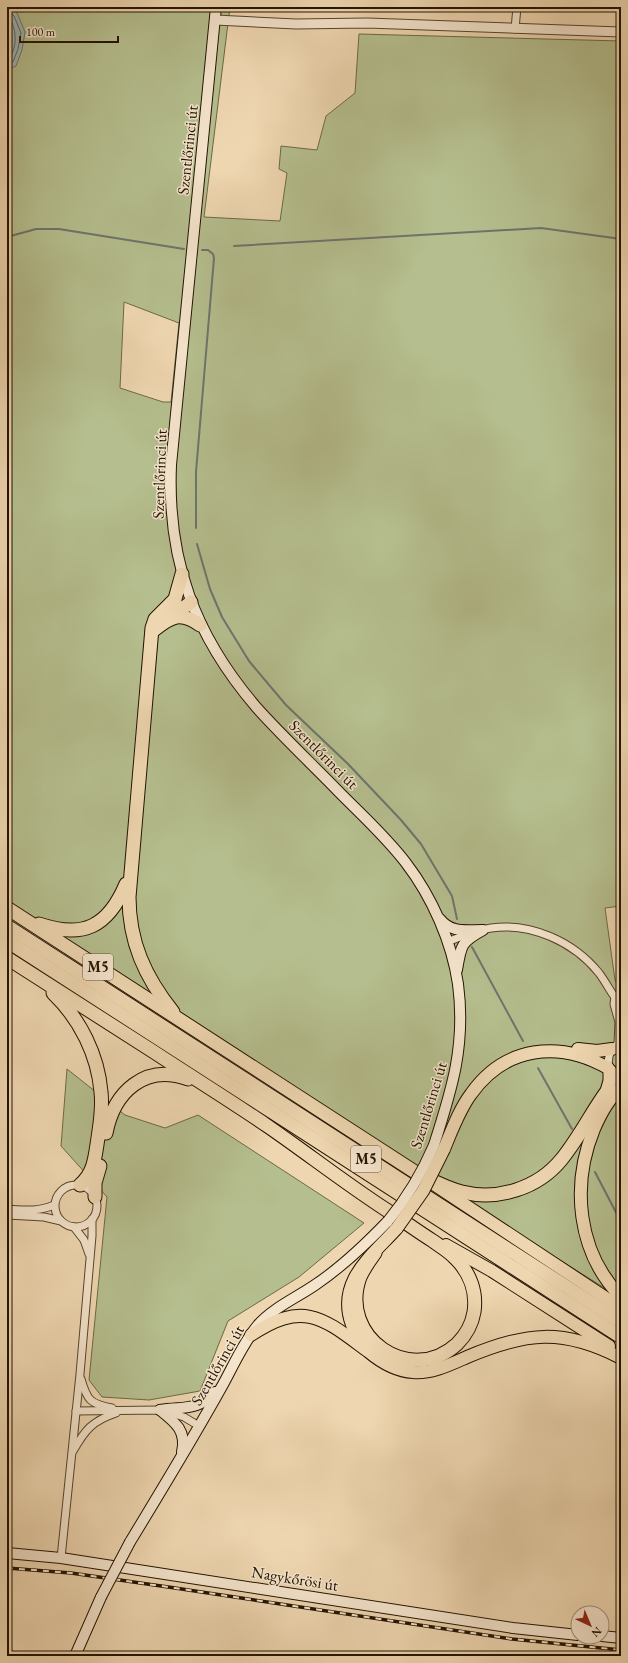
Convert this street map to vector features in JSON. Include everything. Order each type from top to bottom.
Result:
[{"type":"highway","points":[[179,1020],[151,981],[137,951],[132,934],[129,909],[130,877],[151,632],[156,619],[171,604],[176,596],[182,574]]},
{"type":"highway","points":[[171,604],[191,602]]},
{"type":"highway","points":[[151,632],[158,622],[166,615],[186,606],[191,602]]},
{"type":"highway","points":[[151,632],[165,620],[177,617],[190,618],[200,625]]},
{"type":"highway","points":[[12,911],[40,924],[64,931],[87,928],[95,925],[108,915],[121,896],[130,877]]},
{"type":"highway","name":"M5","points":[[12,911],[415,1172]]},
{"type":"highway","name":"M5","points":[[7,926],[621,1322]]},
{"type":"highway","name":"M5","points":[[7,941],[621,1337]]},
{"type":"highway","name":"M5","points":[[7,958],[269,1127],[373,1201],[413,1227]]},
{"type":"highway","points":[[22,967],[54,993],[70,1011],[84,1034],[96,1065],[102,1093],[100,1124],[93,1168],[86,1180],[80,1185]]},
{"type":"highway","points":[[415,1172],[445,1186],[470,1194],[501,1194],[528,1185],[550,1171],[569,1150],[606,1091],[610,1080],[609,1069]]},
{"type":"highway","points":[[95,1197],[96,1183],[109,1119],[116,1104],[127,1090],[149,1077],[170,1074],[193,1081],[220,1095]]},
{"type":"highway","points":[[375,1252],[363,1272],[357,1288],[357,1312],[364,1330],[379,1347],[400,1358],[416,1360],[424,1359],[440,1355],[447,1351],[460,1341],[470,1325],[474,1308],[473,1287],[465,1269],[456,1259],[413,1227]]},
{"type":"main road","name":"Szentlőrinci út","points":[[216,7],[171,465],[171,512],[175,546],[182,574],[200,625],[224,665],[259,710],[371,823],[402,857],[420,884],[437,916],[447,942],[456,974],[460,1015],[458,1053],[439,1147]]},
{"type":"main road","points":[[437,916],[446,926],[452,929],[483,930]]},
{"type":"main road","points":[[456,974],[458,955],[462,945],[469,938],[483,930]]},
{"type":"main road","points":[[560,1051],[569,1048],[597,1051],[617,1045]]},
{"type":"main road","points":[[363,1348],[352,1325],[348,1298],[351,1284],[358,1270],[375,1252],[392,1224],[422,1191],[439,1147],[470,1095],[488,1074],[519,1056],[537,1051],[560,1051],[586,1057],[609,1069]]},
{"type":"main road","points":[[621,1088],[608,1104],[592,1135],[582,1171],[580,1188],[582,1218],[588,1243],[603,1274],[621,1297]]},
{"type":"main road","name":"M5","points":[[415,1172],[621,1308]]},
{"type":"main road","name":"Szentlőrinci út","points":[[75,1656],[88,1623],[130,1542],[222,1388],[251,1335],[272,1312],[315,1285],[343,1265],[368,1242],[392,1224]]},
{"type":"main road","name":"M5","points":[[413,1227],[492,1271],[621,1354]]},
{"type":"main road","points":[[251,1335],[275,1320],[294,1316],[313,1317],[326,1322],[388,1365],[413,1372],[438,1368],[490,1347],[510,1341],[542,1336],[577,1340],[601,1348],[621,1358]]},
{"type":"main road","points":[[160,1410],[200,1405],[222,1388]]},
{"type":"main road","points":[[160,1410],[174,1421],[182,1433],[184,1446],[180,1457]]},
{"type":"main road","name":"Nagykőrösi út","points":[[7,1553],[61,1558],[513,1628],[570,1633]]},
{"type":"main road","points":[[610,1637],[621,1638]]},
{"type":"street","points":[[515,29],[517,7]]},
{"type":"street","points":[[215,20],[296,24],[367,23],[621,32]]},
{"type":"street","points":[[447,942],[483,930],[498,927],[538,933],[558,940],[579,953],[593,967],[605,980],[621,1006]]},
{"type":"street","points":[[615,997],[614,1004],[619,1022],[617,1045],[608,1058],[609,1069],[613,1077],[621,1082]]},
{"type":"street","points":[[61,1221],[56,1215],[54,1205],[57,1196],[63,1189],[71,1185],[80,1185],[89,1189],[95,1197],[96,1209],[92,1219],[80,1374],[61,1558]]},
{"type":"street","points":[[7,1209],[34,1211],[54,1205]]},
{"type":"street","points":[[7,1215],[44,1217],[61,1221],[74,1227],[84,1240],[90,1256]]},
{"type":"street","points":[[74,1227],[84,1225],[92,1219]]},
{"type":"street","points":[[80,1374],[85,1394],[89,1400],[97,1405],[122,1411]]},
{"type":"street","name":"Szentlőrinci út","points":[[76,1411],[160,1410],[184,1417],[199,1426]]},
{"type":"street","points":[[72,1453],[88,1427],[103,1417],[122,1411]]},
{"type":"green space","points":[[7,7],[230,7],[204,217],[280,221],[287,173],[279,169],[281,146],[317,150],[326,116],[355,93],[359,34],[621,41],[621,906],[605,908],[615,980],[621,991],[621,1292],[611,1292],[518,1234],[7,902]],"holes":[[[124,302],[179,323],[171,402],[163,402],[120,388]]]},
{"type":"green space","points":[[67,1069],[125,1115],[165,1128],[198,1115],[364,1223],[299,1277],[228,1321],[200,1391],[149,1400],[102,1397],[89,1380],[107,1197],[61,1146]]},
{"type":"water","points":[[7,7],[10,7],[17,13],[25,32],[22,50],[16,66],[7,70]]},
{"type":"waterway","points":[[234,246],[541,228],[621,239]]},
{"type":"waterway","points":[[7,237],[36,229],[59,229],[184,249]]},
{"type":"waterway","points":[[196,528],[196,472],[214,258],[213,254],[208,250],[202,250]]},
{"type":"waterway","points":[[197,544],[210,589],[222,617],[249,661],[286,705],[348,764],[401,820],[421,844],[452,896],[457,919]]},
{"type":"waterway","points":[[472,947],[523,1041]]},
{"type":"waterway","points":[[538,1068],[572,1129]]},
{"type":"waterway","points":[[595,1172],[621,1222]]},
{"type":"railway","points":[[7,1568],[71,1573],[512,1639],[621,1650]]}]
